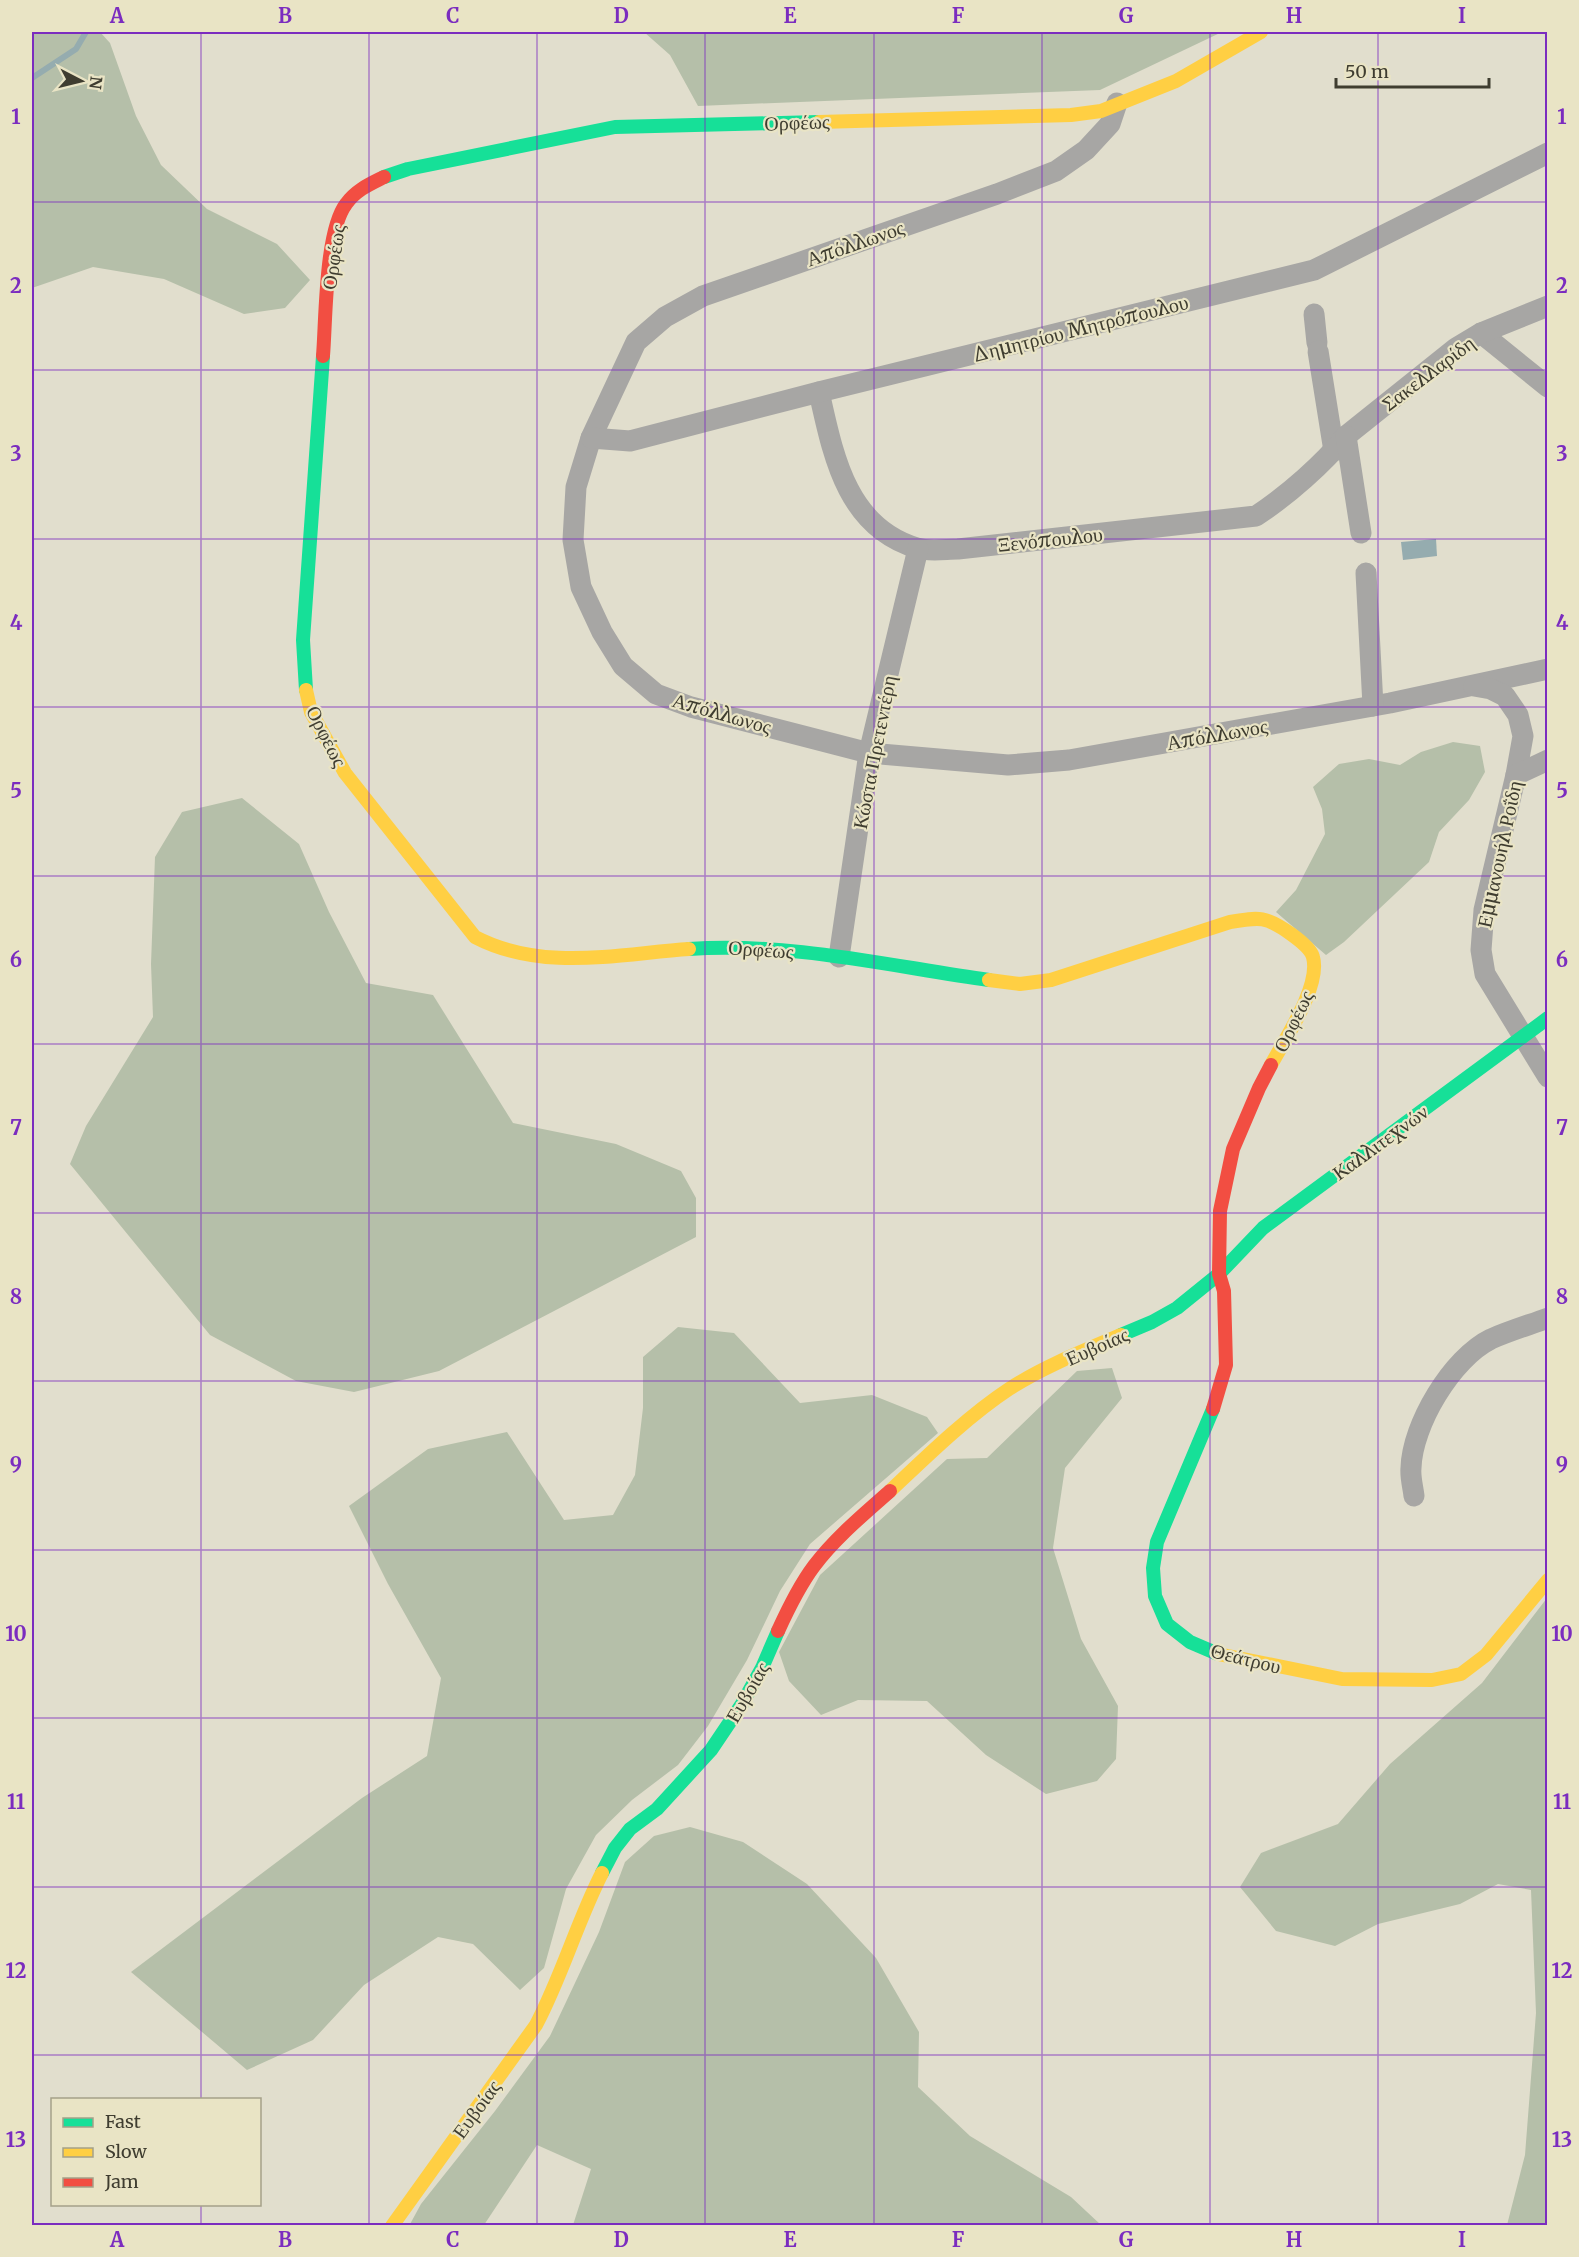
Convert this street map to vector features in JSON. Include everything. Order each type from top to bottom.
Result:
[{"type":"street","name":"Ορφέως","points":[[1219,1274],[1220,1211],[1233,1149],[1259,1088],[1304,1003],[1314,976],[1312,956],[1298,939],[1274,921],[1255,918],[1230,922],[1051,980],[1020,984],[840,957],[746,946],[713,946],[568,958],[499,949],[475,937],[345,773],[311,712],[304,682],[303,640],[328,278],[335,225],[342,206],[357,192],[378,178],[615,127],[1071,115],[1101,111],[1117,102],[1176,81],[1261,32]]},
{"type":"street","name":"Απόλλωνος","points":[[1117,102],[1110,124],[1086,150],[1056,171],[997,194],[703,296],[665,317],[636,342],[591,438],[576,487],[573,540],[581,587],[602,632],[623,666],[656,694],[691,707],[869,753],[972,763],[1038,764],[1373,706],[1548,669]]},
{"type":"street","name":"Δημητρίου Μητρόπουλου","points":[[591,438],[630,441],[1314,270],[1548,153]]},
{"type":"street","name":"Σακελλαρίδη","points":[[1340,443],[1456,348],[1481,333],[1548,306]]},
{"type":"street","points":[[1314,314],[1318,347],[1361,532]]},
{"type":"street","points":[[1481,333],[1548,387]]},
{"type":"street","name":"Ξενόπουλου","points":[[819,392],[842,477],[863,513],[885,533],[918,549],[958,549],[1256,516],[1270,507],[1340,443]]},
{"type":"street","name":"Κώστα Πρετεντέρη","points":[[840,957],[869,753],[918,549]]},
{"type":"street","points":[[1366,573],[1373,706]]},
{"type":"street","name":"Εμμανουήλ Ροΐδη","points":[[1466,685],[1491,689],[1505,696],[1518,715],[1523,736],[1484,910],[1481,950],[1485,974],[1548,1077]]},
{"type":"street","points":[[1516,775],[1548,760]]},
{"type":"street","name":"Καλλιτεχνών","points":[[1219,1274],[1263,1228],[1548,1018]]},
{"type":"street","name":"Θεάτρου","points":[[1219,1274],[1224,1292],[1226,1365],[1217,1401],[1157,1542],[1153,1568],[1155,1596],[1167,1624],[1190,1642],[1221,1655],[1342,1679],[1432,1680],[1461,1674],[1486,1655],[1548,1580]]},
{"type":"street","name":"Ευβοίας","points":[[392,2226],[536,2025],[554,1991],[586,1904],[615,1848],[630,1830],[657,1809],[711,1750],[742,1704],[762,1668],[789,1608],[814,1566],[850,1527],[941,1444],[1009,1389],[1076,1354],[1169,1313],[1219,1274]]},
{"type":"street","points":[[1414,1496],[1411,1468],[1417,1436],[1440,1387],[1465,1356],[1490,1340],[1548,1318]]},
{"type":"green space","points":[[32,32],[100,32],[110,43],[136,116],[161,165],[207,209],[277,244],[310,280],[285,308],[244,314],[164,279],[93,267],[32,288]]},
{"type":"green space","points":[[644,32],[1222,32],[1100,90],[698,106],[670,55]]},
{"type":"green space","points":[[1453,742],[1480,746],[1485,772],[1469,800],[1439,832],[1429,862],[1344,942],[1326,955],[1276,912],[1296,890],[1325,834],[1322,809],[1313,787],[1339,764],[1369,759],[1400,765],[1421,752]]},
{"type":"green space","points":[[242,798],[299,844],[329,912],[366,983],[433,995],[513,1123],[616,1144],[681,1171],[696,1198],[696,1237],[439,1371],[354,1392],[296,1381],[210,1335],[70,1164],[86,1126],[153,1017],[151,964],[155,857],[182,812]]},
{"type":"green space","points":[[678,1327],[734,1333],[800,1403],[872,1395],[927,1417],[938,1433],[810,1544],[780,1591],[747,1660],[708,1726],[678,1765],[632,1800],[596,1835],[566,1889],[544,1968],[520,1990],[473,1944],[438,1937],[364,1985],[313,2040],[247,2070],[131,1972],[362,1798],[427,1756],[441,1678],[388,1584],[349,1506],[428,1449],[507,1432],[564,1520],[613,1515],[635,1475],[643,1408],[643,1357]]},
{"type":"green space","points":[[1112,1368],[1122,1398],[1065,1468],[1053,1548],[1081,1639],[1118,1706],[1116,1759],[1097,1781],[1046,1794],[986,1755],[927,1701],[858,1700],[821,1715],[789,1681],[779,1652],[820,1575],[947,1459],[987,1458],[1077,1371]]},
{"type":"green space","points":[[1547,1598],[1547,2225],[1507,2225],[1525,2155],[1536,2013],[1531,1890],[1498,1884],[1460,1904],[1378,1924],[1335,1946],[1276,1931],[1240,1887],[1261,1853],[1338,1824],[1390,1764],[1482,1683]]},
{"type":"green space","points":[[690,1827],[743,1842],[807,1884],[876,1958],[919,2032],[918,2087],[970,2136],[1071,2197],[1101,2225],[573,2225],[591,2169],[537,2145],[484,2225],[409,2226],[421,2204],[495,2111],[550,2036],[599,1932],[625,1862],[654,1836]]},
{"type":"water","points":[[1436,539],[1437,556],[1403,560],[1401,542]]},
{"type":"waterway","points":[[32,78],[76,49],[86,32]]},
{"type":"traffic: fast","points":[[384,177],[408,169],[615,127],[819,122]]},
{"type":"traffic: fast","points":[[306,690],[303,640],[323,356]]},
{"type":"traffic: fast","points":[[689,949],[727,948],[802,952],[989,980]]},
{"type":"traffic: fast","points":[[1121,1335],[1177,1308],[1219,1274],[1263,1228],[1548,1018]]},
{"type":"traffic: fast","points":[[1213,1409],[1157,1542],[1153,1568],[1155,1596],[1167,1624],[1190,1642],[1218,1654]]},
{"type":"traffic: fast","points":[[602,1873],[615,1848],[630,1829],[657,1809],[711,1750],[742,1704],[762,1668],[778,1631]]},
{"type":"traffic: slow","points":[[819,122],[1071,115],[1101,111],[1176,81],[1261,32]]},
{"type":"traffic: slow","points":[[306,690],[311,712],[345,773],[475,937],[500,948],[553,957],[607,957],[689,949]]},
{"type":"traffic: slow","points":[[989,980],[1020,984],[1051,980],[1230,922],[1249,919],[1269,921],[1301,941],[1312,954],[1314,969],[1307,997],[1271,1065]]},
{"type":"traffic: slow","points":[[890,1491],[963,1424],[1009,1389],[1049,1366],[1121,1335]]},
{"type":"traffic: slow","points":[[1218,1654],[1342,1679],[1432,1680],[1461,1674],[1486,1655],[1548,1580]]},
{"type":"traffic: slow","points":[[392,2226],[536,2025],[602,1873]]},
{"type":"traffic: jam","points":[[323,356],[330,255],[339,217],[354,195],[384,177]]},
{"type":"traffic: jam","points":[[1213,1409],[1226,1365],[1224,1291],[1219,1274],[1220,1211],[1233,1149],[1271,1065]]},
{"type":"traffic: jam","points":[[778,1631],[799,1590],[822,1556],[890,1491]]}]
